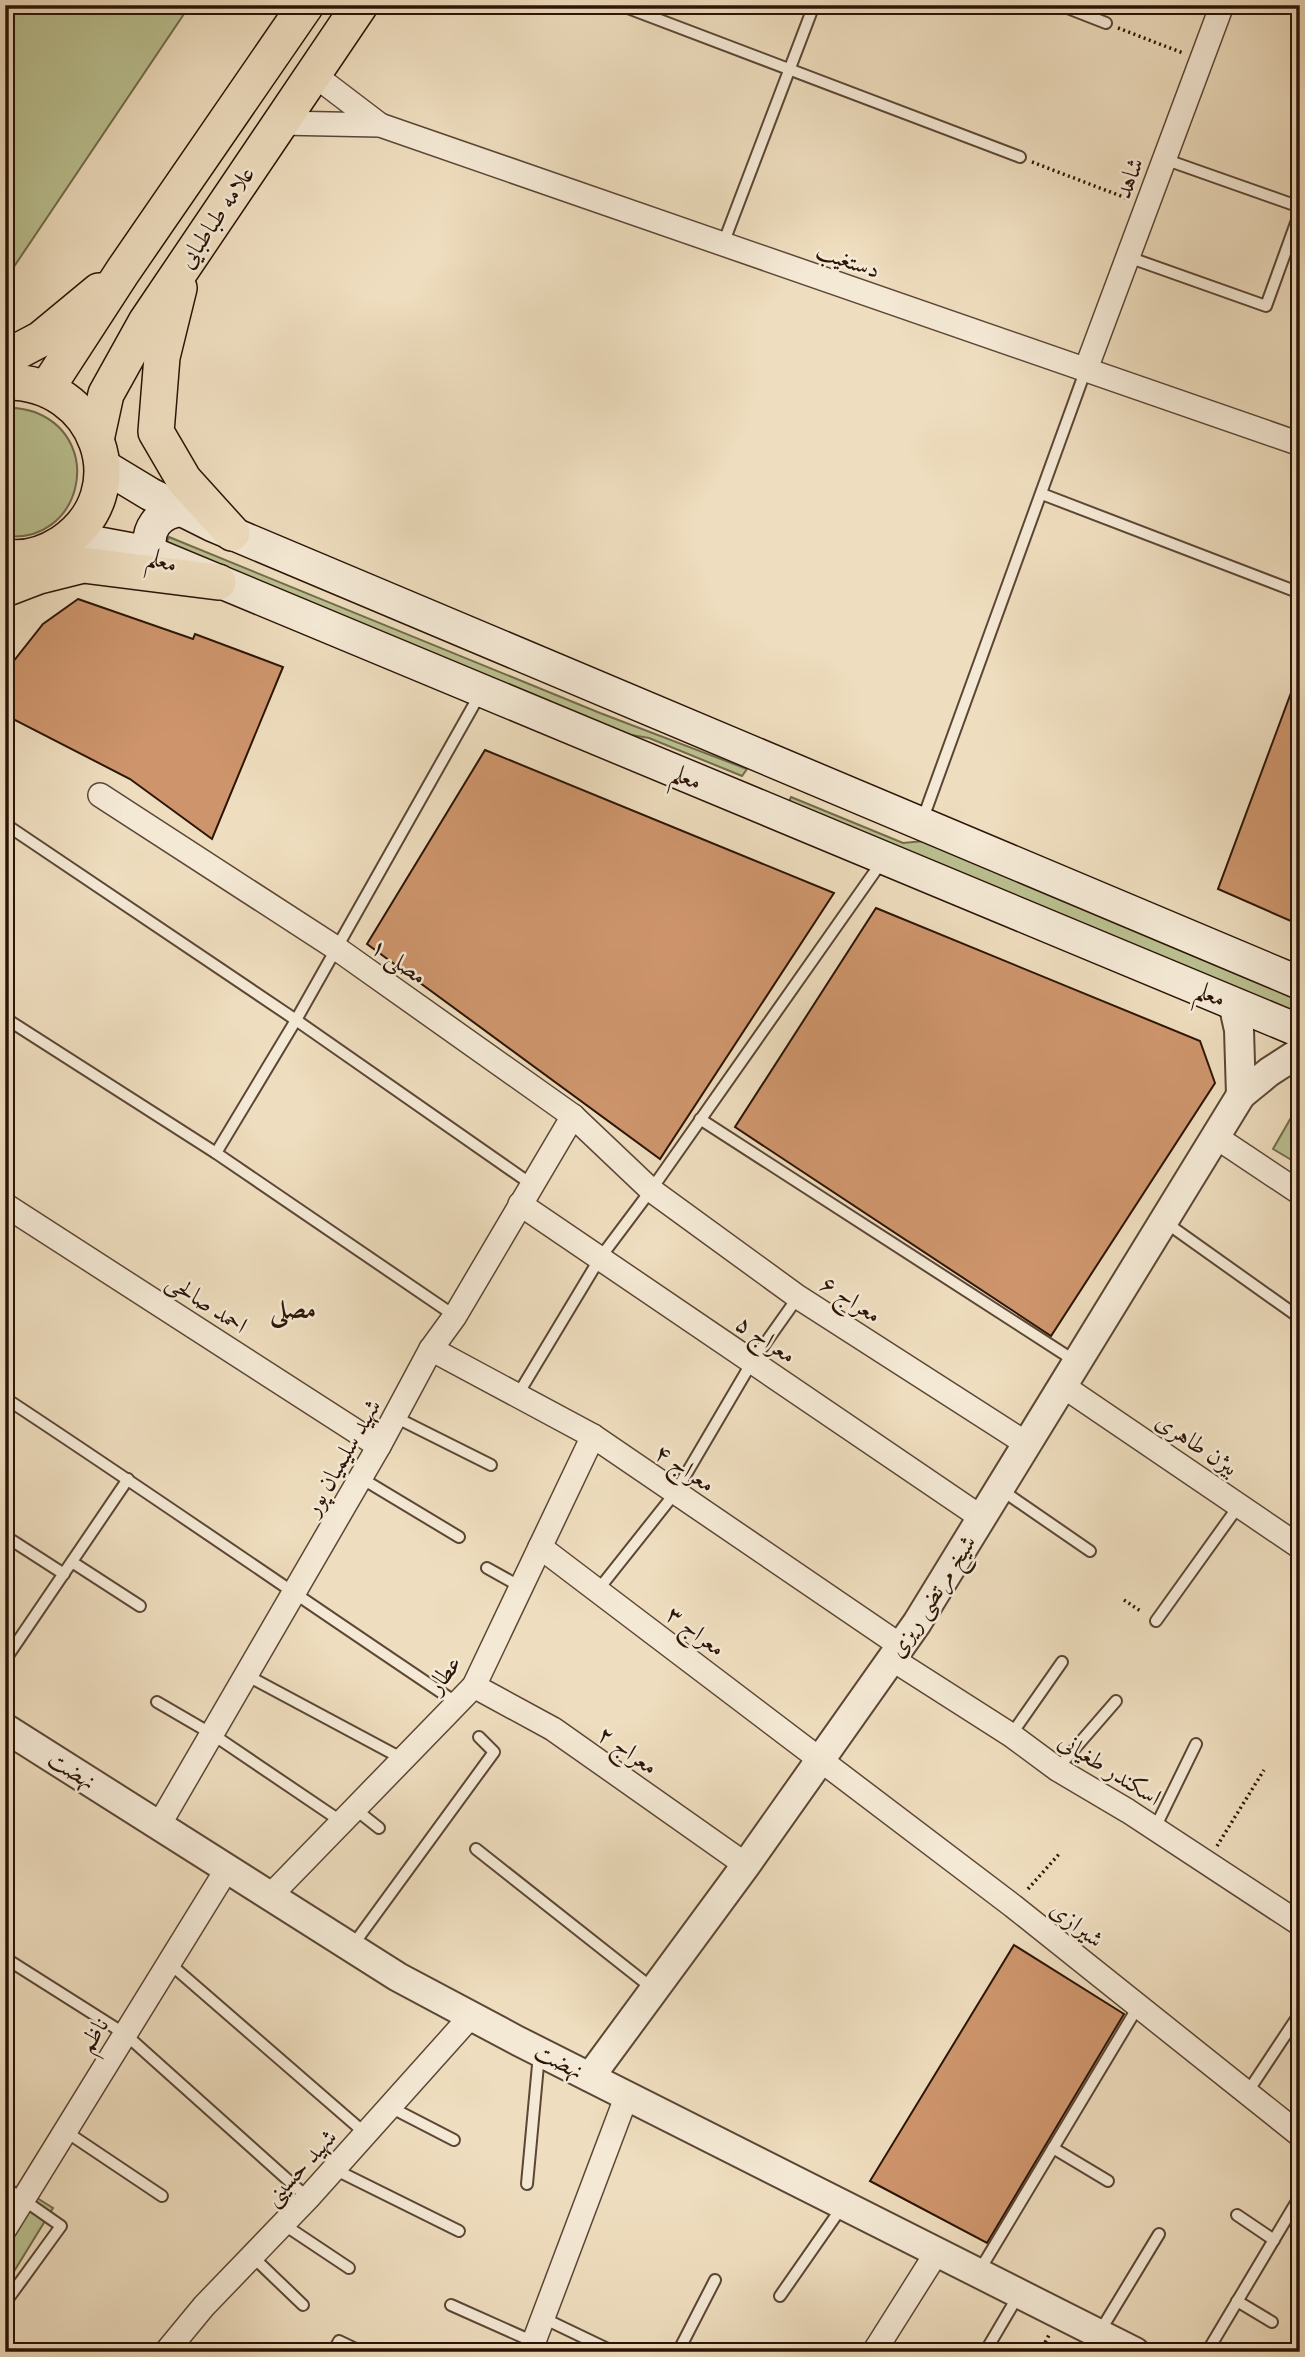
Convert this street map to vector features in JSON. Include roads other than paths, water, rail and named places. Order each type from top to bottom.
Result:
[{"type":"main road","name":"علامه طباطبایی","points":[[47,388],[123,271],[306,5]]},
{"type":"main road","name":"علامه طباطبایی","points":[[70,538],[88,517],[99,492],[99,452],[106,394],[185,262],[360,5]]},
{"type":"main road","points":[[185,262],[162,357],[156,432],[184,480],[232,533]]},
{"type":"main road","points":[[5,358],[41,339],[123,271]]},
{"type":"main road","points":[[98,311],[95,322],[98,333],[106,342],[116,346],[128,345],[137,339]]},
{"type":"main road","points":[[5,382],[23,382],[47,388],[68,400],[85,418],[99,452]]},
{"type":"main road","name":"معلم","points":[[99,452],[182,510],[232,533],[1300,983]]},
{"type":"main road","points":[[151,553],[149,538],[154,524],[166,513],[182,510]]},
{"type":"main road","points":[[7,568],[53,549],[70,538]]},
{"type":"main road","name":"معلم","points":[[70,538],[151,553],[1300,1031]]},
{"type":"main road","points":[[7,568],[39,576],[83,565],[218,582]]},
{"type":"main road","points":[[774,813],[791,769]]},
{"type":"street","name":"شاهد","points":[[1086,369],[1222,5]]},
{"type":"street","points":[[313,74],[380,125]]},
{"type":"street","points":[[280,123],[380,125]]},
{"type":"street","name":"دستغیب","points":[[380,125],[1300,444]]},
{"type":"street","name":"مصلی ۱","points":[[100,795],[336,948],[573,1116],[652,1190]]},
{"type":"street","points":[[1233,1003],[1239,1030],[1241,1095]]},
{"type":"street","name":"شیخ مرتضی ریزی","points":[[590,2077],[746,1865],[917,1623],[1241,1095],[1300,1052]]},
{"type":"street","name":"شهید سلیمیان پور","points":[[159,1825],[361,1478],[431,1349],[455,1316],[573,1116]]},
{"type":"street","points":[[1216,1137],[1300,1192]]},
{"type":"street","name":"معراج ۶","points":[[652,1190],[799,1297],[1027,1444]]},
{"type":"street","name":"معراج ۵","points":[[520,1204],[982,1518]]},
{"type":"street","name":"احمد صالحی","points":[[5,1205],[379,1446]]},
{"type":"street","name":"معراج ۴","points":[[431,1349],[593,1436],[896,1652]]},
{"type":"street","name":"بیژن طاهری","points":[[1070,1374],[1300,1547]]},
{"type":"street","name":"عطار","points":[[270,1896],[474,1686],[593,1436]]},
{"type":"street","name":"معراج ۳","points":[[540,1546],[820,1758]]},
{"type":"street","name":"اسکندر طغیانی","points":[[896,1652],[1057,1769],[1155,1828],[1300,1924]]},
{"type":"street","name":"معراج ۲","points":[[474,1686],[553,1729],[746,1865]]},
{"type":"street","name":"نهضت","points":[[5,1728],[398,1977],[1135,2352]]},
{"type":"street","name":"شیرازی","points":[[820,1758],[1013,1906],[1300,2135]]},
{"type":"street","name":"ناظم","points":[[5,2229],[15,2193],[65,2131],[226,1869]]},
{"type":"street","name":"شهید حسینی","points":[[166,2352],[204,2306],[308,2198],[471,2016]]},
{"type":"street","points":[[532,2347],[627,2095]]},
{"type":"street","points":[[874,2352],[937,2252]]},
{"type":"lane","points":[[620,5],[1020,157]]},
{"type":"lane","points":[[723,244],[814,5]]},
{"type":"lane","points":[[1060,5],[1107,23]]},
{"type":"lane","points":[[1128,257],[1266,306],[1300,209],[1164,159]]},
{"type":"lane","points":[[920,824],[1086,369]]},
{"type":"lane","points":[[1042,494],[1300,593]]},
{"type":"lane","points":[[216,1153],[296,1020],[482,692]]},
{"type":"lane","points":[[5,824],[296,1020],[531,1184]]},
{"type":"lane","points":[[517,1396],[600,1258],[652,1190],[884,858]]},
{"type":"lane","points":[[5,1018],[216,1153],[455,1316]]},
{"type":"lane","points":[[700,1119],[1070,1374]]},
{"type":"lane","points":[[1164,1221],[1300,1318]]},
{"type":"lane","points":[[598,1590],[675,1493],[752,1362],[799,1297]]},
{"type":"lane","points":[[5,1398],[457,1703]]},
{"type":"lane","points":[[395,1417],[491,1465]]},
{"type":"lane","points":[[361,1478],[459,1537]]},
{"type":"lane","points":[[5,1660],[128,1479]]},
{"type":"lane","points":[[1000,1489],[1090,1551]]},
{"type":"lane","points":[[1156,1621],[1240,1504]]},
{"type":"lane","points":[[5,1536],[64,1574]]},
{"type":"lane","points":[[72,1562],[140,1606]]},
{"type":"lane","points":[[487,1568],[521,1587]]},
{"type":"lane","points":[[1010,1735],[1062,1662]]},
{"type":"lane","points":[[246,1675],[403,1759]]},
{"type":"lane","points":[[1057,1769],[1116,1701]]},
{"type":"lane","points":[[157,1702],[349,1815],[379,1828]]},
{"type":"lane","points":[[351,1947],[494,1752],[479,1737]]},
{"type":"lane","points":[[1155,1828],[1196,1744]]},
{"type":"lane","points":[[476,1849],[654,1989]]},
{"type":"lane","points":[[5,1958],[125,2034],[308,2198]]},
{"type":"lane","points":[[169,1963],[366,2134]]},
{"type":"lane","points":[[978,2273],[1139,2005]]},
{"type":"lane","points":[[1247,2093],[1300,2012]]},
{"type":"lane","points":[[527,2184],[539,2051]]},
{"type":"lane","points":[[390,2107],[454,2140]]},
{"type":"lane","points":[[65,2131],[162,2196]]},
{"type":"lane","points":[[1053,2148],[1108,2181]]},
{"type":"lane","points":[[334,2169],[458,2231]]},
{"type":"lane","points":[[5,2303],[61,2227],[15,2193]]},
{"type":"lane","points":[[1207,2352],[1300,2196]]},
{"type":"lane","points":[[780,2296],[844,2205]]},
{"type":"lane","points":[[1237,2215],[1274,2240]]},
{"type":"lane","points":[[283,2224],[349,2268]]},
{"type":"lane","points":[[1099,2333],[1159,2234]]},
{"type":"lane","points":[[252,2256],[303,2305]]},
{"type":"lane","points":[[678,2352],[715,2280]]},
{"type":"lane","points":[[985,2352],[1019,2293]]},
{"type":"lane","points":[[1237,2301],[1272,2322]]},
{"type":"lane","points":[[452,2305],[532,2347]]},
{"type":"lane","points":[[543,2318],[614,2352]]},
{"type":"lane","points":[[336,2347],[362,2352]]},
{"type":"district","name":"مصلی","points":[[293,1309]]}]
